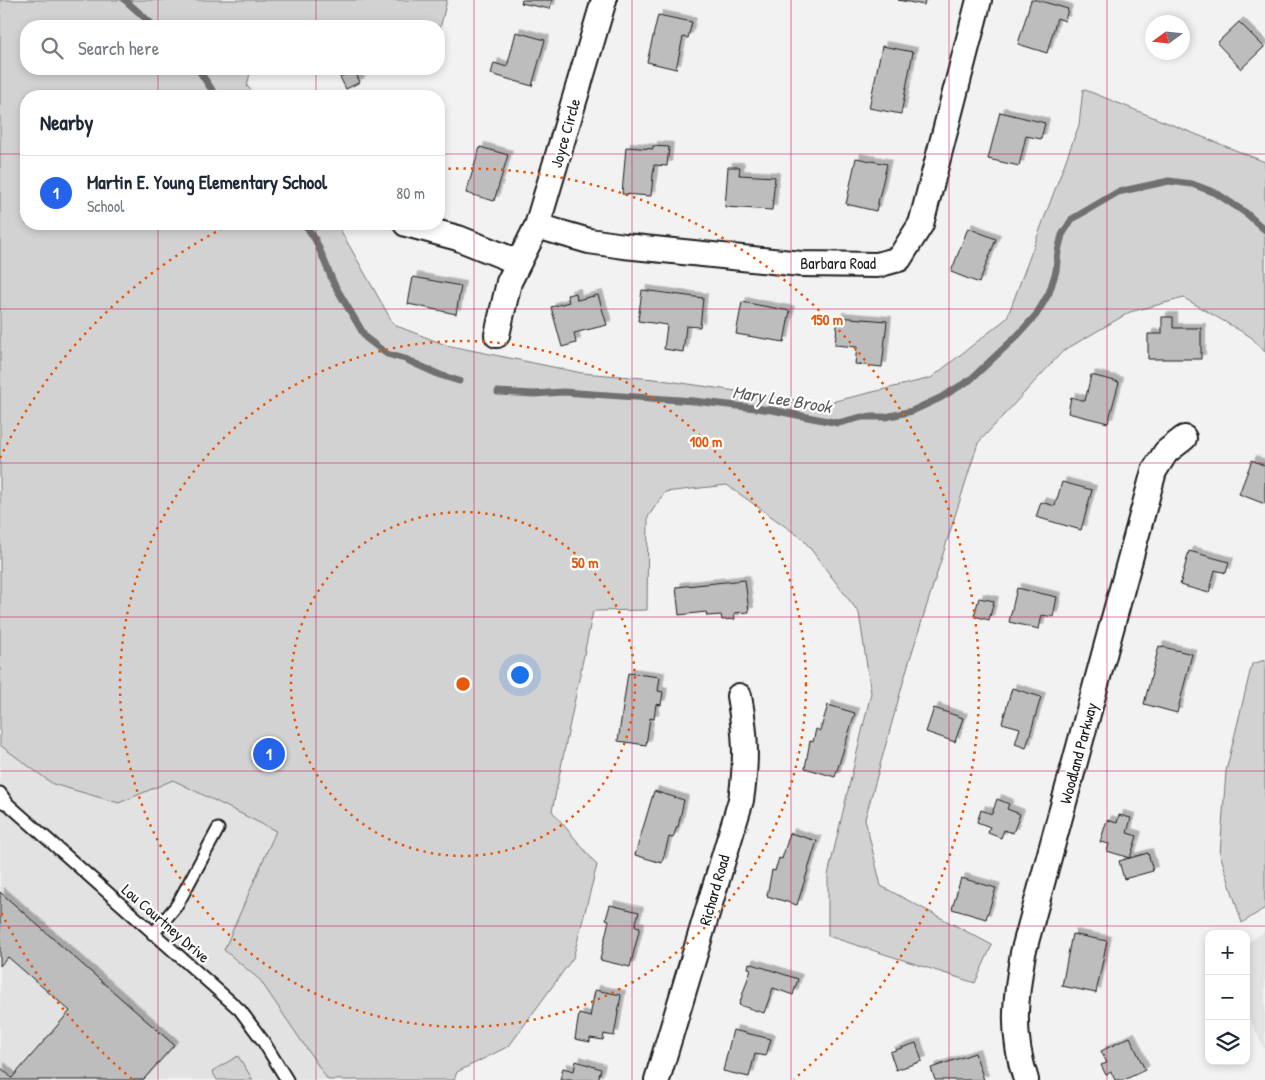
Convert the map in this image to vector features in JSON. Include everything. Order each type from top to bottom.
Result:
[{"type":"street","name":"Joyce Circle","points":[[497,335],[509,282],[537,226],[604,0]]},
{"type":"street","name":"Barbara Road","points":[[537,226],[589,241],[802,264],[876,265],[899,259],[921,224],[979,0]]},
{"type":"street","points":[[428,230],[458,238],[518,262]]},
{"type":"street","name":"Woodland Parkway","points":[[1026,1080],[1015,1032],[1016,1000],[1023,953],[1154,471],[1166,452],[1184,438]]},
{"type":"street","name":"Richard Road","points":[[657,1080],[740,800],[745,771],[746,743],[739,696]]},
{"type":"lane","name":"Lou Courtney Drive","points":[[0,793],[4,802],[240,1010],[263,1041],[287,1080]]},
{"type":"lane","points":[[154,934],[177,905],[218,829]]},
{"type":"shaded area","points":[[0,0],[447,0],[442,20],[20,20],[20,75],[250,75],[247,86],[251,90],[20,90],[20,230],[340,230],[394,325],[446,345],[582,373],[655,379],[823,404],[931,378],[1007,318],[1079,125],[1083,89],[1265,162],[1265,352],[1251,337],[1184,298],[1130,312],[1063,351],[978,443],[908,665],[865,819],[881,886],[992,945],[975,983],[828,936],[828,875],[871,693],[859,613],[803,539],[727,485],[665,492],[648,517],[647,610],[593,611],[552,811],[597,865],[573,958],[509,1046],[457,1072],[454,1080],[328,1080],[260,980],[224,950],[276,831],[173,780],[119,803],[53,784],[0,745]]},
{"type":"shaded area","points":[[0,360],[439,1080],[0,1080]]},
{"type":"shaded area","points":[[1265,660],[1265,908],[1242,923],[1220,854],[1226,771],[1252,664]]},
{"type":"shaded area","points":[[1265,931],[1265,1050],[1250,1020],[1250,941]]},
{"type":"shaded area","points":[[238,1056],[253,1080],[217,1080],[212,1071]]},
{"type":"building","points":[[522,0],[552,0],[550,9],[521,3]]},
{"type":"building","points":[[898,0],[925,0],[924,5]]},
{"type":"building","points":[[1031,0],[1068,9],[1065,21],[1057,18],[1047,53],[1018,44]]},
{"type":"building","points":[[658,15],[692,22],[688,38],[683,37],[676,69],[647,62]]},
{"type":"building","points":[[1239,22],[1264,47],[1241,69],[1217,43]]},
{"type":"building","points":[[516,32],[545,40],[532,86],[491,74],[494,63],[507,67]]},
{"type":"building","points":[[882,46],[913,52],[901,114],[869,108]]},
{"type":"building","points":[[344,75],[356,75],[360,82],[346,89],[340,77]]},
{"type":"building","points":[[1000,112],[1045,123],[1041,139],[1026,136],[1019,166],[988,159]]},
{"type":"building","points":[[653,146],[669,147],[667,166],[654,165],[651,196],[622,194],[626,147],[653,149]]},
{"type":"building","points":[[480,147],[508,155],[494,201],[466,193]]},
{"type":"building","points":[[856,158],[887,164],[876,211],[846,204]]},
{"type":"building","points":[[728,167],[740,167],[739,175],[775,177],[772,210],[725,207]]},
{"type":"building","points":[[968,228],[996,239],[979,283],[951,272]]},
{"type":"building","points":[[413,277],[461,286],[456,314],[408,304]]},
{"type":"building","points":[[642,290],[703,298],[700,327],[686,326],[683,352],[664,349],[667,325],[638,321]]},
{"type":"building","points":[[576,293],[577,300],[598,295],[607,325],[574,333],[576,343],[562,347],[551,307],[569,302],[567,295]]},
{"type":"building","points":[[742,302],[790,311],[784,342],[736,334]]},
{"type":"building","points":[[838,317],[887,321],[882,367],[855,364],[857,347],[835,345]]},
{"type":"building","points":[[1162,317],[1173,317],[1173,328],[1201,328],[1201,359],[1148,359],[1148,334],[1162,334]]},
{"type":"building","points":[[1091,375],[1119,382],[1108,423],[1068,413],[1071,397],[1085,401]]},
{"type":"building","points":[[1252,460],[1265,466],[1265,504],[1239,494]]},
{"type":"building","points":[[1062,482],[1092,490],[1081,530],[1036,517],[1041,502],[1055,506]]},
{"type":"building","points":[[1189,551],[1229,562],[1226,573],[1215,570],[1209,593],[1180,585]]},
{"type":"building","points":[[745,580],[749,612],[734,613],[735,619],[722,620],[721,615],[707,616],[706,612],[679,615],[676,587]]},
{"type":"building","points":[[1017,588],[1057,597],[1053,617],[1042,615],[1039,629],[1009,622]]},
{"type":"building","points":[[979,598],[994,601],[989,620],[974,616]]},
{"type":"building","points":[[1159,646],[1192,654],[1177,713],[1144,704]]},
{"type":"building","points":[[628,673],[660,677],[658,691],[663,692],[661,705],[656,704],[654,719],[650,718],[646,745],[618,741]]},
{"type":"building","points":[[1012,688],[1041,697],[1026,748],[1015,744],[1020,728],[1002,723]]},
{"type":"building","points":[[828,705],[855,713],[835,777],[805,768],[810,741],[813,742],[816,729],[820,731]]},
{"type":"building","points":[[934,708],[963,718],[955,742],[926,732]]},
{"type":"building","points":[[654,791],[684,800],[678,827],[673,838],[669,837],[662,863],[635,855]]},
{"type":"building","points":[[997,799],[1009,804],[1007,809],[1020,814],[1013,833],[1004,830],[1001,838],[988,833],[990,827],[977,822],[981,810],[992,814]]},
{"type":"building","points":[[1119,815],[1131,818],[1127,833],[1137,836],[1130,858],[1107,851],[1109,844],[1100,842],[1107,820],[1117,823]]},
{"type":"building","points":[[790,833],[817,841],[797,905],[767,896],[772,870],[775,871],[779,858],[782,859]]},
{"type":"building","points":[[1148,853],[1153,871],[1124,879],[1119,861]]},
{"type":"building","points":[[961,878],[996,888],[986,919],[952,909]]},
{"type":"building","points":[[0,892],[174,1045],[143,1080],[0,1080],[0,1067],[12,1078],[70,1011],[8,957],[0,966]]},
{"type":"building","points":[[610,905],[639,912],[635,926],[640,927],[630,967],[600,960],[609,920],[606,919]]},
{"type":"building","points":[[1072,934],[1107,941],[1096,993],[1062,986]]},
{"type":"building","points":[[749,963],[798,979],[793,995],[773,988],[764,1013],[739,1005],[751,969],[748,968]]},
{"type":"building","points":[[595,990],[621,995],[614,1036],[604,1034],[603,1040],[590,1038],[590,1042],[575,1039],[579,1014],[590,1017]]},
{"type":"building","points":[[733,1030],[771,1039],[766,1056],[755,1054],[749,1077],[723,1071]]},
{"type":"building","points":[[1130,1037],[1145,1070],[1124,1080],[1115,1080],[1111,1072],[1106,1075],[1101,1065],[1107,1063],[1101,1051]]},
{"type":"building","points":[[916,1043],[922,1061],[896,1070],[890,1052]]},
{"type":"building","points":[[975,1053],[984,1080],[935,1080],[931,1068]]},
{"type":"building","points":[[576,1061],[601,1069],[598,1080],[560,1080],[563,1068],[574,1071]]},
{"type":"waterway","name":"Mary Lee Brook","points":[[125,0],[147,20]]},
{"type":"waterway","name":"Mary Lee Brook","points":[[202,75],[212,90]]},
{"type":"waterway","name":"Mary Lee Brook","points":[[498,392],[535,394],[563,392],[694,401],[772,410],[838,423],[862,417],[886,417],[912,411],[940,398],[970,380],[1018,335],[1036,315],[1049,293],[1056,271],[1062,235],[1072,219],[1118,192],[1169,181],[1192,184],[1216,193],[1246,213],[1265,230]]},
{"type":"waterway","name":"Mary Lee Brook","points":[[309,230],[316,241],[334,284],[366,338],[387,354],[405,359],[440,375],[459,381]]},
{"type":"place","name":"Martin E. Young Elementary School","points":[[269,754]]}]
